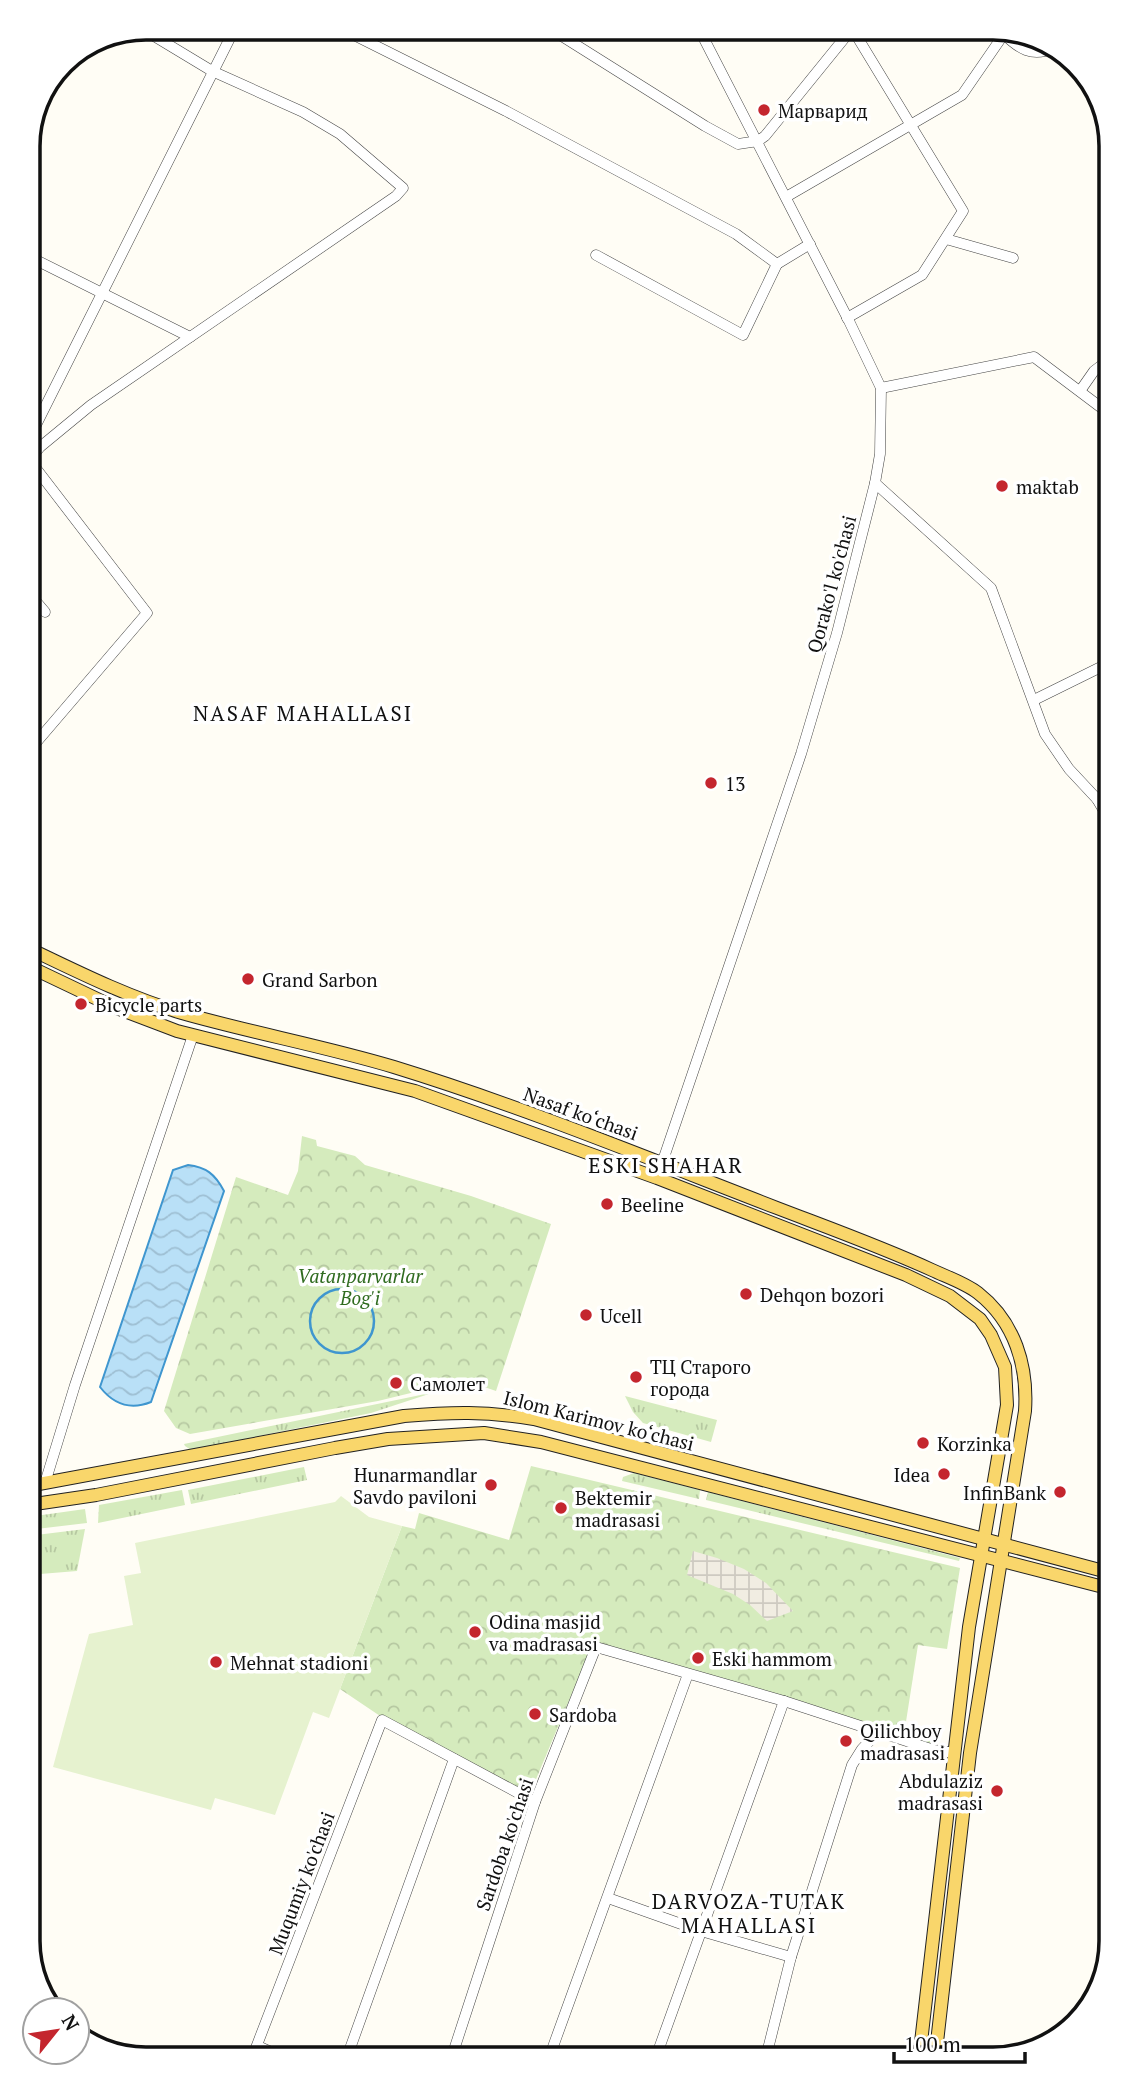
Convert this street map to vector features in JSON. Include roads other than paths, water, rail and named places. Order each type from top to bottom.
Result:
[{"type":"main road","name":"Nasaf ko‘chasi","points":[[40,954],[109,986],[180,1012],[387,1065],[442,1082],[913,1261],[976,1291],[997,1310],[1014,1339],[1025,1373],[1026,1391],[970,1753],[936,2047]]},
{"type":"main road","name":"Nasaf ko‘chasi","points":[[40,973],[114,1007],[177,1031],[415,1091],[657,1178],[950,1296],[980,1319],[1000,1353],[1007,1383],[1007,1405],[969,1627],[920,2047]]},
{"type":"main road","points":[[846,1252],[852,1237]]},
{"type":"main road","name":"Islom Karimov ko‘chasi","points":[[40,1484],[404,1416],[466,1411],[498,1413],[534,1419],[743,1477],[1099,1570]]},
{"type":"main road","name":"Islom Karimov ko‘chasi","points":[[40,1503],[388,1439],[484,1433],[510,1436],[1099,1586]]},
{"type":"main road","points":[[289,1437],[292,1456]]},
{"type":"main road","points":[[939,1888],[954,1891]]},
{"type":"street","points":[[40,447],[91,405],[396,196],[403,188],[340,134],[303,112],[212,71],[161,40]]},
{"type":"street","points":[[40,417],[229,40]]},
{"type":"street","points":[[364,40],[506,111],[736,234],[777,264]]},
{"type":"street","points":[[568,40],[738,144],[758,141],[765,136],[844,40]]},
{"type":"street","name":"Qorako'l ko'chasi","points":[[657,1178],[800,754],[837,633],[876,483],[880,454],[881,388],[705,40]]},
{"type":"street","points":[[847,318],[922,275],[963,211],[858,40]]},
{"type":"street","points":[[786,197],[962,95],[1000,40]]},
{"type":"street","points":[[1012,42],[1019,49],[1041,52]]},
{"type":"street","points":[[946,239],[1013,258]]},
{"type":"street","points":[[596,255],[743,335],[777,264],[810,244]]},
{"type":"street","points":[[40,262],[190,337]]},
{"type":"street","points":[[881,388],[1034,357],[1099,406]]},
{"type":"street","points":[[1080,391],[1099,367]]},
{"type":"street","points":[[40,473],[147,612],[40,738]]},
{"type":"street","points":[[876,483],[991,588],[1045,734],[1069,769],[1099,802]]},
{"type":"street","points":[[40,606],[45,612]]},
{"type":"street","points":[[1034,700],[1099,668]]},
{"type":"street","points":[[46,1483],[75,1385],[193,1035]]},
{"type":"street","name":"Sardoba ko'chasi","points":[[455,2047],[535,1802],[596,1647],[688,1674]]},
{"type":"street","points":[[553,2047],[688,1674],[934,1750],[955,1753]]},
{"type":"street","points":[[660,2047],[784,1702]]},
{"type":"street","name":"Muqumiy ko'chasi","points":[[258,2046],[382,1720],[454,1759]]},
{"type":"street","points":[[768,2047],[791,1957],[852,1765],[862,1749],[879,1731]]},
{"type":"street","points":[[351,2047],[454,1759],[535,1802]]},
{"type":"street","points":[[608,1898],[701,1931],[791,1957]]},
{"type":"water","points":[[188,1165],[209,1172],[224,1191],[151,1402],[130,1406],[117,1402],[100,1387],[173,1170]]},
{"type":"waterway","points":[[342,1289],[354,1291],[365,1298],[372,1309],[374,1321],[372,1333],[365,1344],[354,1351],[342,1353],[330,1351],[319,1344],[312,1333],[310,1321],[312,1309],[319,1298],[330,1291],[342,1289]]},
{"type":"place","name":"Марварид","points":[[764,110]]},
{"type":"place","name":"maktab","points":[[1002,486]]},
{"type":"place","name":"13","points":[[711,783]]},
{"type":"place","name":"Grand Sarbon","points":[[248,979]]},
{"type":"place","name":"Bicycle parts","points":[[81,1004]]},
{"type":"place","name":"Beeline","points":[[607,1204]]},
{"type":"place","name":"Dehqon bozori","points":[[746,1294]]},
{"type":"place","name":"Ucell","points":[[586,1315]]},
{"type":"place","name":"ТЦ Старого города","points":[[636,1377]]},
{"type":"place","name":"Самолет","points":[[396,1383]]},
{"type":"place","name":"Korzinka","points":[[923,1443]]},
{"type":"place","name":"Idea","points":[[944,1474]]},
{"type":"place","name":"Hunarmandlar Savdo paviloni","points":[[491,1485]]},
{"type":"place","name":"InfinBank","points":[[1060,1492]]},
{"type":"place","name":"Bektemir madrasasi","points":[[561,1508]]},
{"type":"place","name":"Odina masjid va madrasasi","points":[[475,1632]]},
{"type":"place","name":"Eski hammom","points":[[698,1658]]},
{"type":"place","name":"Mehnat stadioni","points":[[216,1662]]},
{"type":"place","name":"Sardoba","points":[[535,1714]]},
{"type":"place","name":"Qilichboy madrasasi","points":[[846,1741]]},
{"type":"place","name":"Abdulaziz madrasasi","points":[[997,1791]]},
{"type":"district","name":"NASAF MAHALLASI","points":[[303,713]]},
{"type":"district","name":"ESKI SHAHAR","points":[[666,1165]]},
{"type":"district","name":"DARVOZA-TUTAK MAHALLASI","points":[[749,1913]]},
{"type":"park label","name":"Vatanparvarlar Bog'i","points":[[360,1286]]}]
